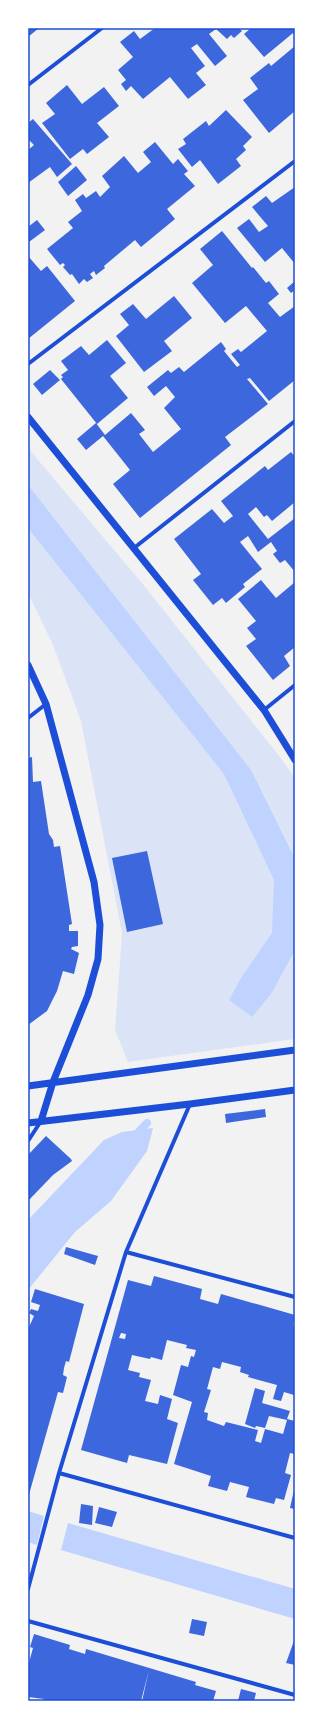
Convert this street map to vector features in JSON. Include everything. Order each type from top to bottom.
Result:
[{"type":"street","points":[[28,85],[102,28]]},
{"type":"street","points":[[28,364],[295,161]]},
{"type":"street","points":[[28,417],[264,710],[295,760]]},
{"type":"street","points":[[134,548],[295,421]]},
{"type":"street","points":[[28,665],[46,704],[94,882],[100,925],[98,959],[88,995],[54,1082],[41,1121],[28,1141]]},
{"type":"street","points":[[264,710],[295,685]]},
{"type":"street","points":[[28,718],[46,704]]},
{"type":"street","points":[[28,1086],[295,1050]]},
{"type":"street","points":[[28,1123],[295,1090]]},
{"type":"street","points":[[28,1589],[59,1473],[126,1252],[190,1104]]},
{"type":"street","points":[[126,1252],[295,1297]]},
{"type":"street","points":[[59,1473],[295,1538]]},
{"type":"street","points":[[28,1620],[295,1695]]},
{"type":"shaded area","points":[[28,448],[142,583],[295,778],[295,1039],[128,1062],[115,1030],[122,933],[81,721],[53,645],[28,593]]},
{"type":"water","points":[[28,485],[251,770],[295,859],[295,950],[271,994],[252,1017],[229,1000],[241,978],[272,933],[274,880],[224,774],[28,528]]},
{"type":"water","points":[[153,1128],[147,1151],[111,1201],[75,1232],[28,1290],[28,1220],[104,1140],[122,1132]]},
{"type":"water","points":[[28,1511],[44,1516],[37,1545],[28,1542]]},
{"type":"water","points":[[68,1523],[295,1589],[295,1619],[61,1550]]},
{"type":"building","points":[[28,28],[39,28],[28,37]]},
{"type":"building","points":[[155,28],[239,28],[242,31],[234,38],[231,35],[227,39],[216,29],[209,34],[227,56],[215,66],[197,44],[191,48],[205,66],[196,73],[206,85],[188,99],[170,77],[143,99],[131,86],[126,91],[121,84],[126,80],[118,70],[133,57],[120,42],[134,31],[140,39]]},
{"type":"building","points":[[251,28],[294,28],[295,36],[293,33],[264,57],[244,34]]},
{"type":"building","points":[[295,46],[295,111],[269,133],[243,100],[258,89],[250,78],[269,63],[271,66]]},
{"type":"building","points":[[67,85],[82,104],[104,87],[119,106],[97,123],[109,137],[87,154],[83,149],[70,159],[42,123],[55,114],[46,103]]},
{"type":"building","points":[[226,110],[252,137],[243,146],[246,150],[236,159],[241,166],[218,184],[200,160],[192,167],[178,149],[186,144],[183,139],[206,121],[209,126]]},
{"type":"building","points":[[33,119],[72,164],[57,177],[50,167],[28,183],[28,150],[34,145],[28,139],[28,123]]},
{"type":"building","points":[[155,142],[173,164],[178,159],[188,171],[184,174],[195,186],[167,209],[175,219],[141,247],[135,240],[104,266],[105,268],[96,275],[94,271],[90,274],[93,278],[87,282],[84,279],[79,284],[72,274],[70,275],[63,267],[65,265],[63,263],[60,265],[47,249],[73,228],[68,222],[82,211],[75,200],[83,194],[86,198],[96,191],[100,197],[110,187],[102,176],[124,156],[138,173],[151,162],[143,152]]},
{"type":"building","points":[[76,166],[87,180],[68,196],[58,182]]},
{"type":"building","points":[[295,187],[295,264],[282,248],[265,262],[237,228],[249,219],[259,232],[268,226],[252,207],[266,196],[272,203]]},
{"type":"building","points":[[37,220],[45,230],[29,242],[28,227]]},
{"type":"building","points":[[222,231],[252,268],[253,267],[266,283],[269,281],[279,294],[268,303],[280,317],[295,306],[295,380],[269,401],[250,378],[247,379],[268,404],[225,437],[231,445],[140,518],[113,484],[130,470],[103,436],[86,450],[77,439],[96,423],[105,435],[131,413],[145,430],[139,434],[153,452],[181,429],[164,408],[175,397],[166,386],[154,396],[147,387],[168,370],[171,373],[179,367],[184,372],[221,342],[226,349],[224,351],[237,367],[240,365],[231,354],[238,349],[241,352],[267,331],[246,306],[225,323],[192,283],[213,265],[200,249]]},
{"type":"building","points":[[28,256],[41,271],[47,266],[75,301],[28,339]]},
{"type":"building","points":[[295,281],[295,290],[291,293],[287,288]]},
{"type":"building","points":[[174,296],[192,318],[164,341],[172,351],[144,372],[116,336],[129,325],[120,314],[133,304],[146,319]]},
{"type":"building","points":[[107,340],[126,363],[110,376],[128,398],[97,424],[61,379],[63,377],[61,375],[68,370],[61,361],[81,346],[89,355]]},
{"type":"building","points":[[50,370],[60,380],[42,395],[33,384]]},
{"type":"building","points":[[291,452],[295,457],[295,502],[272,521],[267,515],[264,517],[256,507],[248,514],[268,539],[295,518],[295,572],[285,560],[280,563],[273,554],[277,551],[271,542],[258,552],[248,536],[240,542],[262,569],[243,584],[245,587],[226,603],[222,598],[213,605],[193,580],[201,574],[174,539],[212,509],[224,523],[233,516],[221,501],[265,466],[268,470]]},
{"type":"building","points":[[261,580],[276,598],[295,582],[295,647],[284,656],[290,666],[273,680],[246,646],[256,639],[247,628],[256,621],[238,599]]},
{"type":"building","points":[[32,757],[33,782],[41,781],[49,834],[53,840],[54,847],[60,846],[72,924],[69,925],[69,931],[78,931],[78,946],[72,947],[71,949],[79,953],[74,974],[63,971],[57,991],[47,1011],[28,1025],[28,758]]},
{"type":"building","points":[[147,851],[163,924],[127,932],[112,858]]},
{"type":"building","points":[[265,1109],[266,1117],[226,1123],[225,1114]]},
{"type":"building","points":[[46,1136],[72,1161],[53,1175],[28,1201],[28,1155]]},
{"type":"building","points":[[66,1247],[98,1256],[95,1265],[64,1254]]},
{"type":"building","points":[[154,1276],[202,1289],[200,1299],[218,1304],[221,1294],[295,1315],[293,1325],[295,1325],[294,1395],[284,1392],[281,1401],[273,1399],[277,1385],[248,1377],[249,1375],[240,1372],[241,1367],[222,1362],[220,1369],[213,1367],[207,1389],[211,1390],[204,1412],[208,1413],[207,1420],[224,1426],[226,1422],[258,1430],[255,1441],[261,1443],[265,1429],[283,1434],[287,1420],[269,1416],[265,1428],[256,1426],[255,1428],[245,1424],[255,1388],[265,1391],[262,1403],[290,1411],[287,1419],[295,1421],[295,1454],[290,1453],[285,1473],[291,1475],[284,1500],[276,1498],[274,1504],[246,1497],[249,1487],[230,1482],[227,1491],[208,1486],[211,1476],[174,1464],[192,1402],[173,1395],[181,1365],[188,1367],[191,1356],[194,1357],[196,1350],[186,1348],[187,1345],[167,1340],[162,1360],[132,1355],[128,1370],[140,1373],[139,1377],[151,1380],[145,1401],[158,1404],[160,1395],[172,1399],[167,1419],[178,1423],[167,1464],[129,1455],[127,1463],[81,1450],[128,1280],[151,1286]],"holes":[[[121,1333],[126,1334],[125,1339],[119,1338]]]},
{"type":"building","points":[[35,1289],[84,1304],[69,1362],[66,1361],[64,1368],[63,1375],[67,1377],[63,1393],[58,1392],[28,1498],[28,1326],[29,1327],[34,1316],[29,1313],[31,1309],[38,1311],[40,1305],[31,1302]]},
{"type":"building","points":[[295,1490],[295,1509],[290,1508]]},
{"type":"building","points":[[81,1504],[93,1506],[92,1525],[79,1523]]},
{"type":"building","points":[[99,1507],[117,1512],[112,1527],[95,1523]]},
{"type":"building","points":[[192,1619],[207,1622],[204,1636],[189,1633]]},
{"type":"building","points":[[34,1634],[70,1645],[69,1649],[85,1654],[86,1649],[196,1682],[195,1685],[216,1691],[213,1701],[142,1701],[149,1670],[141,1701],[44,1701],[44,1699],[28,1697],[28,1666],[33,1648],[30,1647]]},
{"type":"building","points":[[295,1638],[295,1665],[286,1663]]},
{"type":"building","points":[[241,1689],[256,1693],[254,1701],[238,1701]]},
{"type":"waterway","points":[[133,1138],[147,1123]]}]
